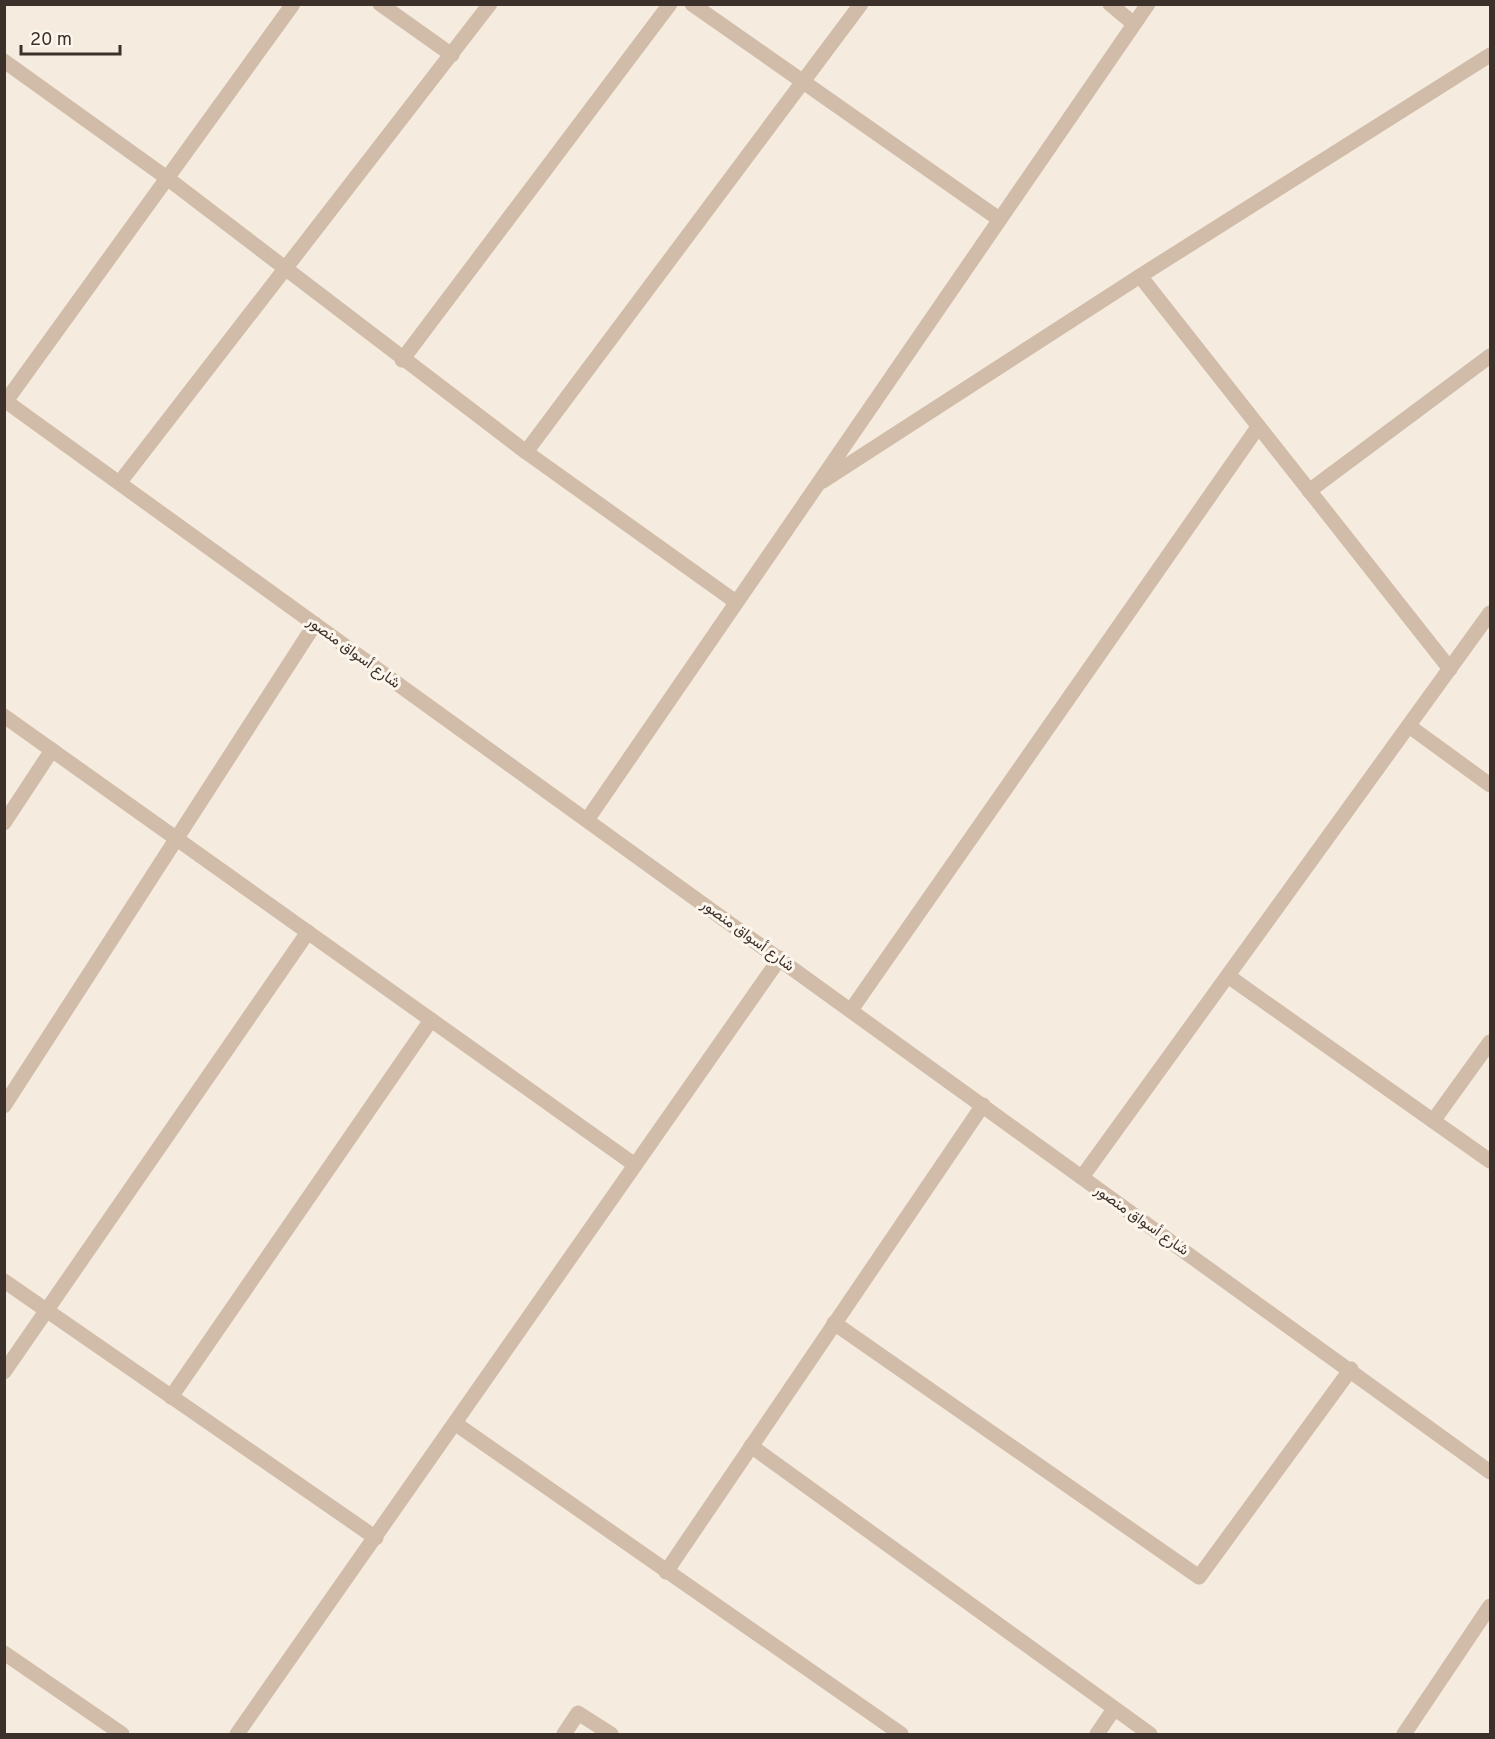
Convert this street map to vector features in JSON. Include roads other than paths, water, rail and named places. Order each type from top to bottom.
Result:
[{"type":"street","points":[[5,401],[293,4]]},
{"type":"street","points":[[380,4],[452,55]]},
{"type":"street","points":[[120,482],[286,271],[490,4]]},
{"type":"street","points":[[402,360],[670,4]]},
{"type":"street","points":[[692,4],[999,219]]},
{"type":"street","points":[[526,452],[861,4]]},
{"type":"street","points":[[1110,4],[1134,24]]},
{"type":"street","points":[[586,820],[1148,4]]},
{"type":"street","points":[[816,485],[1140,276],[1491,55]]},
{"type":"street","points":[[4,61],[168,178],[402,360],[526,452],[736,602]]},
{"type":"street","points":[[1140,276],[1450,669]]},
{"type":"street","points":[[1309,491],[1491,356]]},
{"type":"street","name":"شارع أسواق منصور","points":[[5,401],[1491,1472]]},
{"type":"street","points":[[851,1010],[1258,427]]},
{"type":"street","points":[[1082,1177],[1491,613]]},
{"type":"street","points":[[4,1106],[315,624]]},
{"type":"street","points":[[4,716],[635,1166]]},
{"type":"street","points":[[1409,726],[1491,785]]},
{"type":"street","points":[[4,823],[52,750]]},
{"type":"street","points":[[4,1372],[308,932]]},
{"type":"street","points":[[237,1734],[780,958]]},
{"type":"street","points":[[1228,976],[1491,1161]]},
{"type":"street","points":[[171,1397],[431,1020]]},
{"type":"street","points":[[1433,1121],[1491,1042]]},
{"type":"street","points":[[666,1572],[983,1105]]},
{"type":"street","points":[[4,1281],[376,1538]]},
{"type":"street","points":[[834,1323],[1199,1577],[1351,1369]]},
{"type":"street","points":[[456,1424],[902,1734]]},
{"type":"street","points":[[751,1446],[1150,1734]]},
{"type":"street","points":[[1404,1734],[1491,1606]]},
{"type":"street","points":[[4,1653],[122,1734]]},
{"type":"street","points":[[1097,1734],[1114,1709]]},
{"type":"street","points":[[564,1734],[578,1713],[611,1734]]}]
